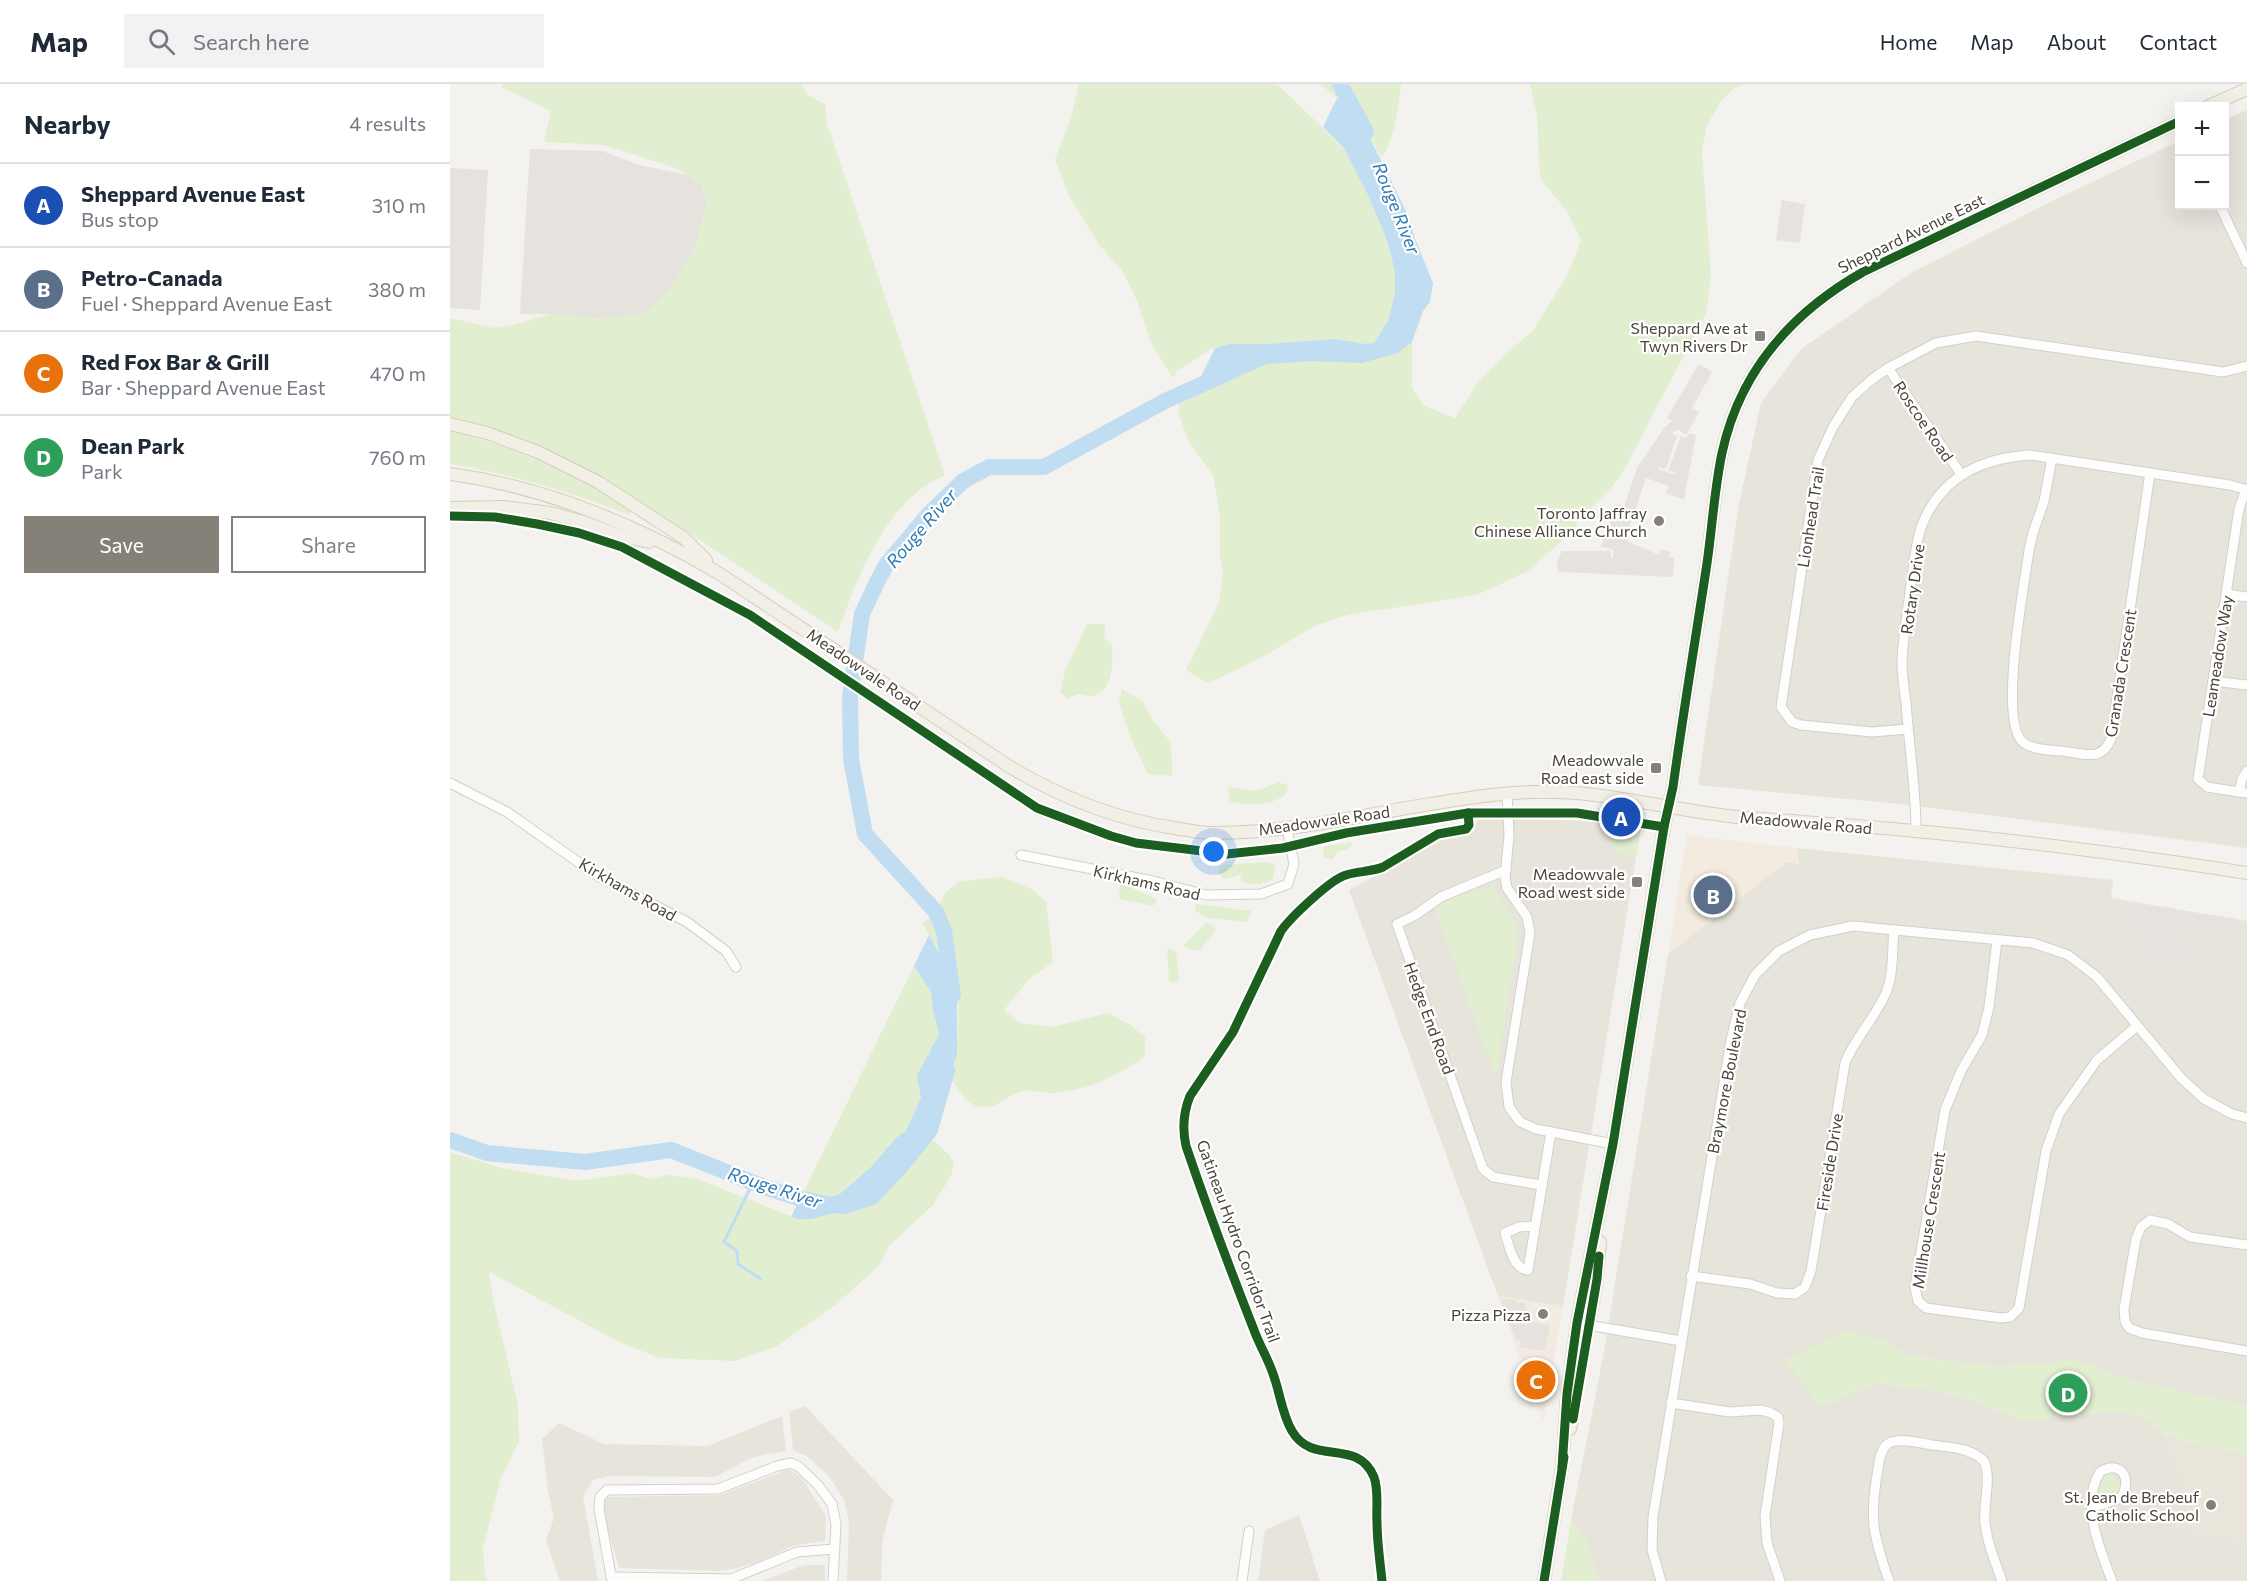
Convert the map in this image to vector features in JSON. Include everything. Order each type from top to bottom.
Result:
[{"type":"main road","points":[[2218,102],[2247,89]]},
{"type":"main road","name":"Sheppard Avenue East","points":[[1544,1581],[1562,1467],[1577,1398],[1584,1324],[1597,1279],[1605,1192],[1668,807],[1722,454],[1739,400],[1747,383],[1774,343],[1791,324],[1817,302],[1863,272],[2175,123]]},
{"type":"main road","points":[[450,424],[487,433],[538,452],[598,482],[684,538],[720,574]]},
{"type":"main road","name":"Meadowvale Road","points":[[450,474],[520,489],[589,510],[671,546],[720,574],[1032,780],[1112,815],[1151,824],[1209,833],[1287,828],[1462,798],[1556,792],[1778,820],[1916,831],[2115,853],[2247,873]]},
{"type":"main road","points":[[450,508],[504,507],[550,513],[584,522],[618,535],[671,546]]},
{"type":"street","points":[[2222,210],[2247,263]]},
{"type":"street","name":"Lionhead Trail","points":[[1908,729],[1872,732],[1801,725],[1792,722],[1780,707],[1818,460],[1833,427],[1852,397],[1888,368],[1936,344],[1976,336],[2223,372],[2247,366]]},
{"type":"street","name":"Roscoe Road","points":[[1888,368],[1961,474]]},
{"type":"street","name":"Rotary Drive","points":[[1916,831],[1902,662],[1916,548],[1922,525],[1934,503],[1946,488],[1961,474],[1984,463],[2008,456],[2030,455],[2246,489]]},
{"type":"street","name":"Granada Crescent","points":[[2052,458],[2044,501],[2029,550],[2012,670],[2012,702],[2016,732],[2023,743],[2040,748],[2096,755],[2107,748],[2111,739],[2150,473]]},
{"type":"street","name":"Leameadow Way","points":[[2246,489],[2239,509],[2198,779],[2207,787],[2243,793],[2242,779],[2247,771]]},
{"type":"street","points":[[2226,594],[2247,597]]},
{"type":"street","points":[[2213,681],[2247,686]]},
{"type":"street","name":"Kirkhams Road","points":[[450,783],[507,812],[598,876],[687,922],[726,951],[736,967]]},
{"type":"street","points":[[1507,794],[1509,835],[1507,888],[1527,917],[1530,933],[1506,1082],[1509,1107],[1520,1122],[1536,1129],[1613,1144]]},
{"type":"street","name":"Kirkhams Road","points":[[1021,855],[1153,881],[1206,895],[1261,894],[1288,884],[1294,864],[1287,828]]},
{"type":"street","name":"Hedge End Road","points":[[1506,870],[1441,897],[1414,916],[1397,924],[1483,1169],[1493,1177],[1541,1185]]},
{"type":"street","name":"Braymore Boulevard","points":[[1661,1581],[1652,1550],[1651,1537],[1656,1491],[1731,1040],[1745,992],[1755,975],[1779,951],[1809,934],[1853,926],[2033,943],[2068,955],[2097,977],[2181,1078],[2204,1099],[2232,1114],[2247,1118]]},
{"type":"street","name":"Fireside Drive","points":[[1691,1276],[1750,1284],[1784,1294],[1795,1294],[1805,1287],[1811,1271],[1845,1063],[1859,1034],[1885,995],[1890,976],[1894,930]]},
{"type":"street","name":"Millhouse Crescent","points":[[1997,940],[1989,1007],[1982,1035],[1958,1079],[1945,1110],[1915,1287],[1918,1301],[1926,1308],[2001,1318],[2010,1317],[2019,1308],[2046,1151],[2053,1128],[2062,1109],[2090,1069],[2137,1026]]},
{"type":"street","points":[[1535,1226],[1519,1227],[1505,1233],[1517,1266],[1522,1270],[1528,1270],[1551,1132]]},
{"type":"street","points":[[2247,1245],[2190,1237],[2168,1224],[2150,1221],[2141,1227],[2136,1239],[2124,1315],[2129,1328],[2142,1333],[2247,1351]]},
{"type":"street","points":[[1584,1324],[1680,1341]]},
{"type":"street","points":[[1671,1403],[1730,1412],[1760,1410],[1778,1417],[1765,1516],[1767,1543],[1780,1581]]},
{"type":"street","points":[[1889,1581],[1879,1553],[1872,1520],[1872,1507],[1881,1453],[1886,1445],[1900,1440],[1967,1451],[1984,1461],[1988,1473],[1984,1511],[1987,1537],[2001,1581]]},
{"type":"street","points":[[833,1581],[836,1524],[832,1504],[818,1485],[798,1466],[791,1463],[777,1466],[718,1489],[607,1490],[600,1497],[599,1509],[612,1579],[731,1580],[797,1552],[834,1549]]},
{"type":"street","points":[[2092,1508],[2121,1497],[2127,1484],[2125,1474],[2120,1470],[2109,1468],[2100,1472],[2092,1493],[2092,1508],[2099,1541],[2112,1581]]},
{"type":"street","points":[[1242,1581],[1249,1531]]},
{"type":"shaded area","points":[[2247,110],[2247,848],[1900,804],[1698,785],[1738,509],[1761,403],[1801,349],[1911,273],[2054,200],[2175,143],[2175,210],[2229,210],[2229,118]]},
{"type":"shaded area","points":[[530,149],[602,151],[639,165],[687,175],[701,185],[707,202],[694,250],[671,288],[643,314],[601,319],[550,314],[520,314]]},
{"type":"shaded area","points":[[450,168],[488,170],[480,310],[450,308]]},
{"type":"shaded area","points":[[1782,200],[1805,204],[1800,243],[1776,240]]},
{"type":"shaded area","points":[[1699,364],[1712,372],[1692,408],[1699,412],[1686,435],[1679,430],[1672,434],[1677,436],[1666,469],[1658,467],[1658,469],[1675,475],[1675,472],[1668,471],[1681,436],[1687,438],[1688,433],[1696,435],[1684,500],[1666,493],[1669,486],[1646,478],[1626,537],[1627,541],[1659,555],[1661,549],[1670,552],[1668,556],[1674,558],[1673,577],[1558,572],[1557,561],[1562,551],[1610,551],[1611,558],[1613,558],[1613,550],[1601,546],[1616,504],[1624,507],[1637,468],[1664,428],[1672,421],[1667,418]]},
{"type":"shaded area","points":[[1485,817],[1611,822],[1641,827],[1563,1306],[1498,1296],[1349,890]]},
{"type":"shaded area","points":[[1687,835],[1797,848],[1799,864],[1786,862],[1668,954]]},
{"type":"shaded area","points":[[1797,848],[2113,880],[2111,898],[2247,921],[2247,1405],[2131,1381],[2077,1360],[2000,1367],[1908,1356],[1885,1340],[1784,1360],[1802,1380],[1818,1405],[1835,1402],[1846,1395],[1878,1383],[1937,1391],[1975,1401],[2022,1421],[2123,1411],[2145,1418],[2164,1433],[2180,1479],[2172,1530],[2247,1543],[2247,1581],[1599,1581],[1586,1541],[1571,1520],[1604,1352],[1668,954],[1786,862],[1799,864]]},
{"type":"shaded area","points":[[2133,904],[2238,919],[2236,932],[2220,930],[2219,939],[2207,938],[2208,929],[2188,926],[2185,947],[2201,950],[2199,964],[2141,956],[2142,944],[2139,943],[2142,923],[2137,922],[2132,953],[2124,952],[2126,943],[2118,941],[2123,910],[2132,911]]},
{"type":"shaded area","points":[[1498,1296],[1563,1306],[1543,1422]]},
{"type":"shaded area","points":[[1516,1300],[1518,1304],[1524,1301],[1529,1318],[1523,1322],[1526,1328],[1528,1321],[1550,1325],[1545,1351],[1520,1347],[1521,1339],[1516,1340],[1501,1301]]},
{"type":"shaded area","points":[[805,1406],[893,1500],[882,1543],[881,1581],[847,1581],[849,1521],[844,1500],[829,1476],[807,1456],[793,1450],[789,1412]]},
{"type":"shaded area","points":[[782,1416],[786,1451],[753,1457],[715,1477],[609,1476],[593,1480],[583,1496],[598,1581],[560,1581],[546,1541],[554,1518],[548,1491],[542,1439],[559,1423],[604,1444],[708,1446]]},
{"type":"shaded area","name":"St. Jean de Brebeuf Catholic School","points":[[2164,1433],[2188,1442],[2247,1454],[2247,1543],[2171,1530],[2180,1479]]},
{"type":"shaded area","points":[[789,1469],[802,1478],[826,1516],[825,1541],[792,1546],[770,1557],[738,1568],[719,1571],[619,1568],[602,1510],[607,1497],[720,1495]]},
{"type":"shaded area","points":[[1299,1515],[1320,1581],[1258,1581],[1265,1530]]},
{"type":"shaded area","points":[[804,1565],[825,1565],[825,1581],[762,1581]]},
{"type":"green space","points":[[504,84],[802,84],[806,94],[825,104],[827,124],[945,475],[924,487],[906,502],[881,535],[852,593],[838,632],[653,509],[589,471],[535,445],[450,418],[450,318],[494,328],[514,325],[550,314],[601,319],[643,314],[671,288],[694,250],[707,202],[701,185],[676,168],[604,145],[544,142],[551,111],[501,87]]},
{"type":"green space","points":[[1079,84],[1277,84],[1343,147],[1367,193],[1387,240],[1395,272],[1395,292],[1389,319],[1374,343],[1366,344],[1335,339],[1268,344],[1229,344],[1211,349],[1177,371],[1173,378],[1150,341],[1138,303],[1122,270],[1100,246],[1068,194],[1055,159],[1071,118]]},
{"type":"green space","points":[[1320,84],[1401,84],[1392,134],[1381,157],[1358,114]]},
{"type":"green space","points":[[1530,84],[1746,84],[1734,88],[1721,101],[1707,125],[1702,151],[1711,275],[1706,313],[1621,476],[1565,538],[1528,571],[1477,595],[1347,615],[1317,625],[1255,661],[1208,683],[1186,670],[1219,603],[1223,571],[1220,555],[1220,516],[1213,475],[1189,442],[1179,415],[1179,403],[1221,369],[1228,367],[1298,361],[1373,360],[1398,351],[1412,342],[1412,388],[1424,406],[1455,418],[1477,384],[1505,354],[1532,332],[1568,274],[1581,240],[1566,210],[1540,178],[1537,116]]},
{"type":"green space","points":[[450,431],[523,454],[567,473],[632,510],[630,515],[542,485],[450,464]]},
{"type":"green space","points":[[1087,624],[1105,624],[1104,638],[1112,645],[1111,675],[1105,689],[1099,693],[1090,696],[1077,694],[1068,699],[1060,692],[1065,671]]},
{"type":"green space","points":[[1122,689],[1143,701],[1151,717],[1171,743],[1172,776],[1148,774],[1130,736],[1119,702]]},
{"type":"green space","points":[[1278,782],[1288,785],[1286,794],[1273,801],[1252,804],[1230,802],[1228,788],[1256,790]]},
{"type":"green space","points":[[1611,822],[1641,827],[1636,857],[1623,855],[1614,847],[1610,835]]},
{"type":"green space","points":[[1353,842],[1350,848],[1337,852],[1333,859],[1324,857],[1323,847]]},
{"type":"green space","points":[[1268,862],[1276,864],[1273,879],[1261,884],[1245,883],[1241,881],[1241,875],[1224,879],[1218,872],[1221,865]]},
{"type":"green space","points":[[1002,877],[1033,890],[1046,902],[1053,962],[1028,980],[1004,1010],[1020,1023],[1051,1027],[1108,1013],[1129,1024],[1145,1037],[1145,1056],[1101,1082],[1076,1090],[1051,1093],[1017,1092],[998,1104],[981,1107],[975,1106],[966,1099],[950,1076],[958,1027],[957,1000],[946,964],[923,924],[935,911],[947,891],[961,881]]},
{"type":"green space","points":[[1120,883],[1157,899],[1153,906],[1119,899]]},
{"type":"green space","points":[[1493,886],[1519,930],[1496,1077],[1434,907],[1449,899]]},
{"type":"green space","points":[[1195,904],[1252,911],[1246,922],[1206,918],[1196,911]]},
{"type":"green space","points":[[1206,923],[1213,925],[1215,931],[1201,949],[1195,951],[1183,946]]},
{"type":"green space","points":[[1167,949],[1176,952],[1179,979],[1176,983],[1169,981]]},
{"type":"green space","points":[[914,966],[931,992],[939,1034],[917,1076],[921,1098],[906,1131],[896,1138],[870,1168],[840,1194],[831,1197],[804,1191]]},
{"type":"green space","points":[[927,1134],[954,1163],[951,1176],[933,1205],[888,1247],[879,1266],[834,1306],[777,1346],[735,1361],[660,1358],[621,1343],[489,1272],[493,1299],[518,1405],[519,1441],[501,1478],[483,1548],[485,1577],[488,1581],[450,1581],[450,1152],[501,1168],[576,1181],[632,1173],[650,1179],[667,1175],[698,1179],[798,1219],[924,1143]]},
{"type":"green space","points":[[1839,1333],[1853,1333],[1885,1340],[1908,1356],[2000,1367],[2077,1360],[2131,1381],[2247,1405],[2247,1454],[2188,1442],[2161,1431],[2145,1418],[2123,1411],[2022,1421],[1975,1401],[1937,1391],[1878,1383],[1846,1395],[1835,1402],[1817,1405],[1802,1380],[1784,1360]]},
{"type":"green space","points":[[2110,1474],[2121,1482],[2119,1489],[2102,1498],[2099,1496],[2102,1478]]},
{"type":"green space","points":[[1571,1520],[1586,1541],[1599,1581],[1561,1581]]},
{"type":"water","points":[[1337,98],[1358,114],[1409,217],[1433,283],[1430,302],[1423,311],[1412,342],[1398,353],[1362,363],[1311,361],[1228,367],[1221,369],[1194,391],[1215,348],[1229,344],[1268,344],[1335,339],[1366,344],[1374,343],[1389,319],[1395,292],[1395,272],[1387,240],[1367,193],[1343,147],[1323,127]]},
{"type":"water","name":"Rouge River","points":[[929,935],[952,977],[957,995],[957,1054],[950,1076],[936,1102],[924,1143],[904,1166],[845,1210],[811,1219],[791,1217],[804,1191],[831,1197],[840,1194],[870,1168],[896,1138],[906,1131],[921,1098],[917,1076],[939,1034],[931,992],[914,966]]},
{"type":"waterway","name":"Rouge River","points":[[1340,84],[1366,132]]},
{"type":"waterway","name":"Rouge River","points":[[953,995],[944,931],[936,912],[865,834],[851,759],[850,697],[862,614],[877,582],[886,565],[929,514],[963,481],[989,467],[1044,467],[1165,401],[1263,357]]},
{"type":"waterway","name":"Rouge River","points":[[450,1140],[487,1153],[585,1162],[671,1150],[762,1186],[813,1203],[845,1206],[872,1197],[930,1130],[947,1071]]},
{"type":"waterway","points":[[753,1182],[724,1242],[737,1251],[738,1264],[761,1279]]},
{"type":"cycle path","points":[[1562,1467],[1567,1394],[1577,1323],[1613,1144],[1664,827],[1673,787],[1719,467],[1730,423],[1742,395],[1772,347],[1791,325],[1837,288],[1863,272],[2175,123]]},
{"type":"cycle path","points":[[450,516],[495,517],[537,524],[579,533],[622,547],[750,615],[1037,808],[1136,843],[1227,854],[1283,848],[1346,833],[1468,813],[1577,813],[1664,827]]},
{"type":"cycle path","name":"Gatineau Hydro Corridor Trail","points":[[1382,1581],[1374,1477],[1366,1465],[1357,1458],[1311,1448],[1301,1442],[1292,1431],[1285,1416],[1272,1371],[1245,1307],[1194,1169],[1186,1146],[1184,1121],[1190,1096],[1233,1032],[1281,931],[1293,917],[1339,878],[1383,867],[1438,834],[1466,829],[1469,825],[1468,813]]},
{"type":"cycle path","points":[[1573,1419],[1599,1256]]},
{"type":"cycle path","points":[[1544,1581],[1564,1457]]},
{"type":"place","name":"Sheppard Ave at Twyn Rivers Dr","points":[[1760,336]]},
{"type":"place","name":"Toronto Jaffray Chinese Alliance Church","points":[[1659,521]]},
{"type":"place","name":"Meadowvale Road east side","points":[[1656,768]]},
{"type":"place","name":"Sheppard Avenue East","points":[[1621,817]]},
{"type":"place","name":"Meadowvale Road west side","points":[[1637,882]]},
{"type":"place","name":"Petro-Canada","points":[[1713,895]]},
{"type":"place","name":"Pizza Pizza","points":[[1543,1314]]},
{"type":"place","name":"Red Fox Bar & Grill","points":[[1536,1380]]},
{"type":"place","name":"Dean Park","points":[[2068,1393]]},
{"type":"place","name":"St. Jean de Brebeuf Catholic School","points":[[2211,1505]]}]
